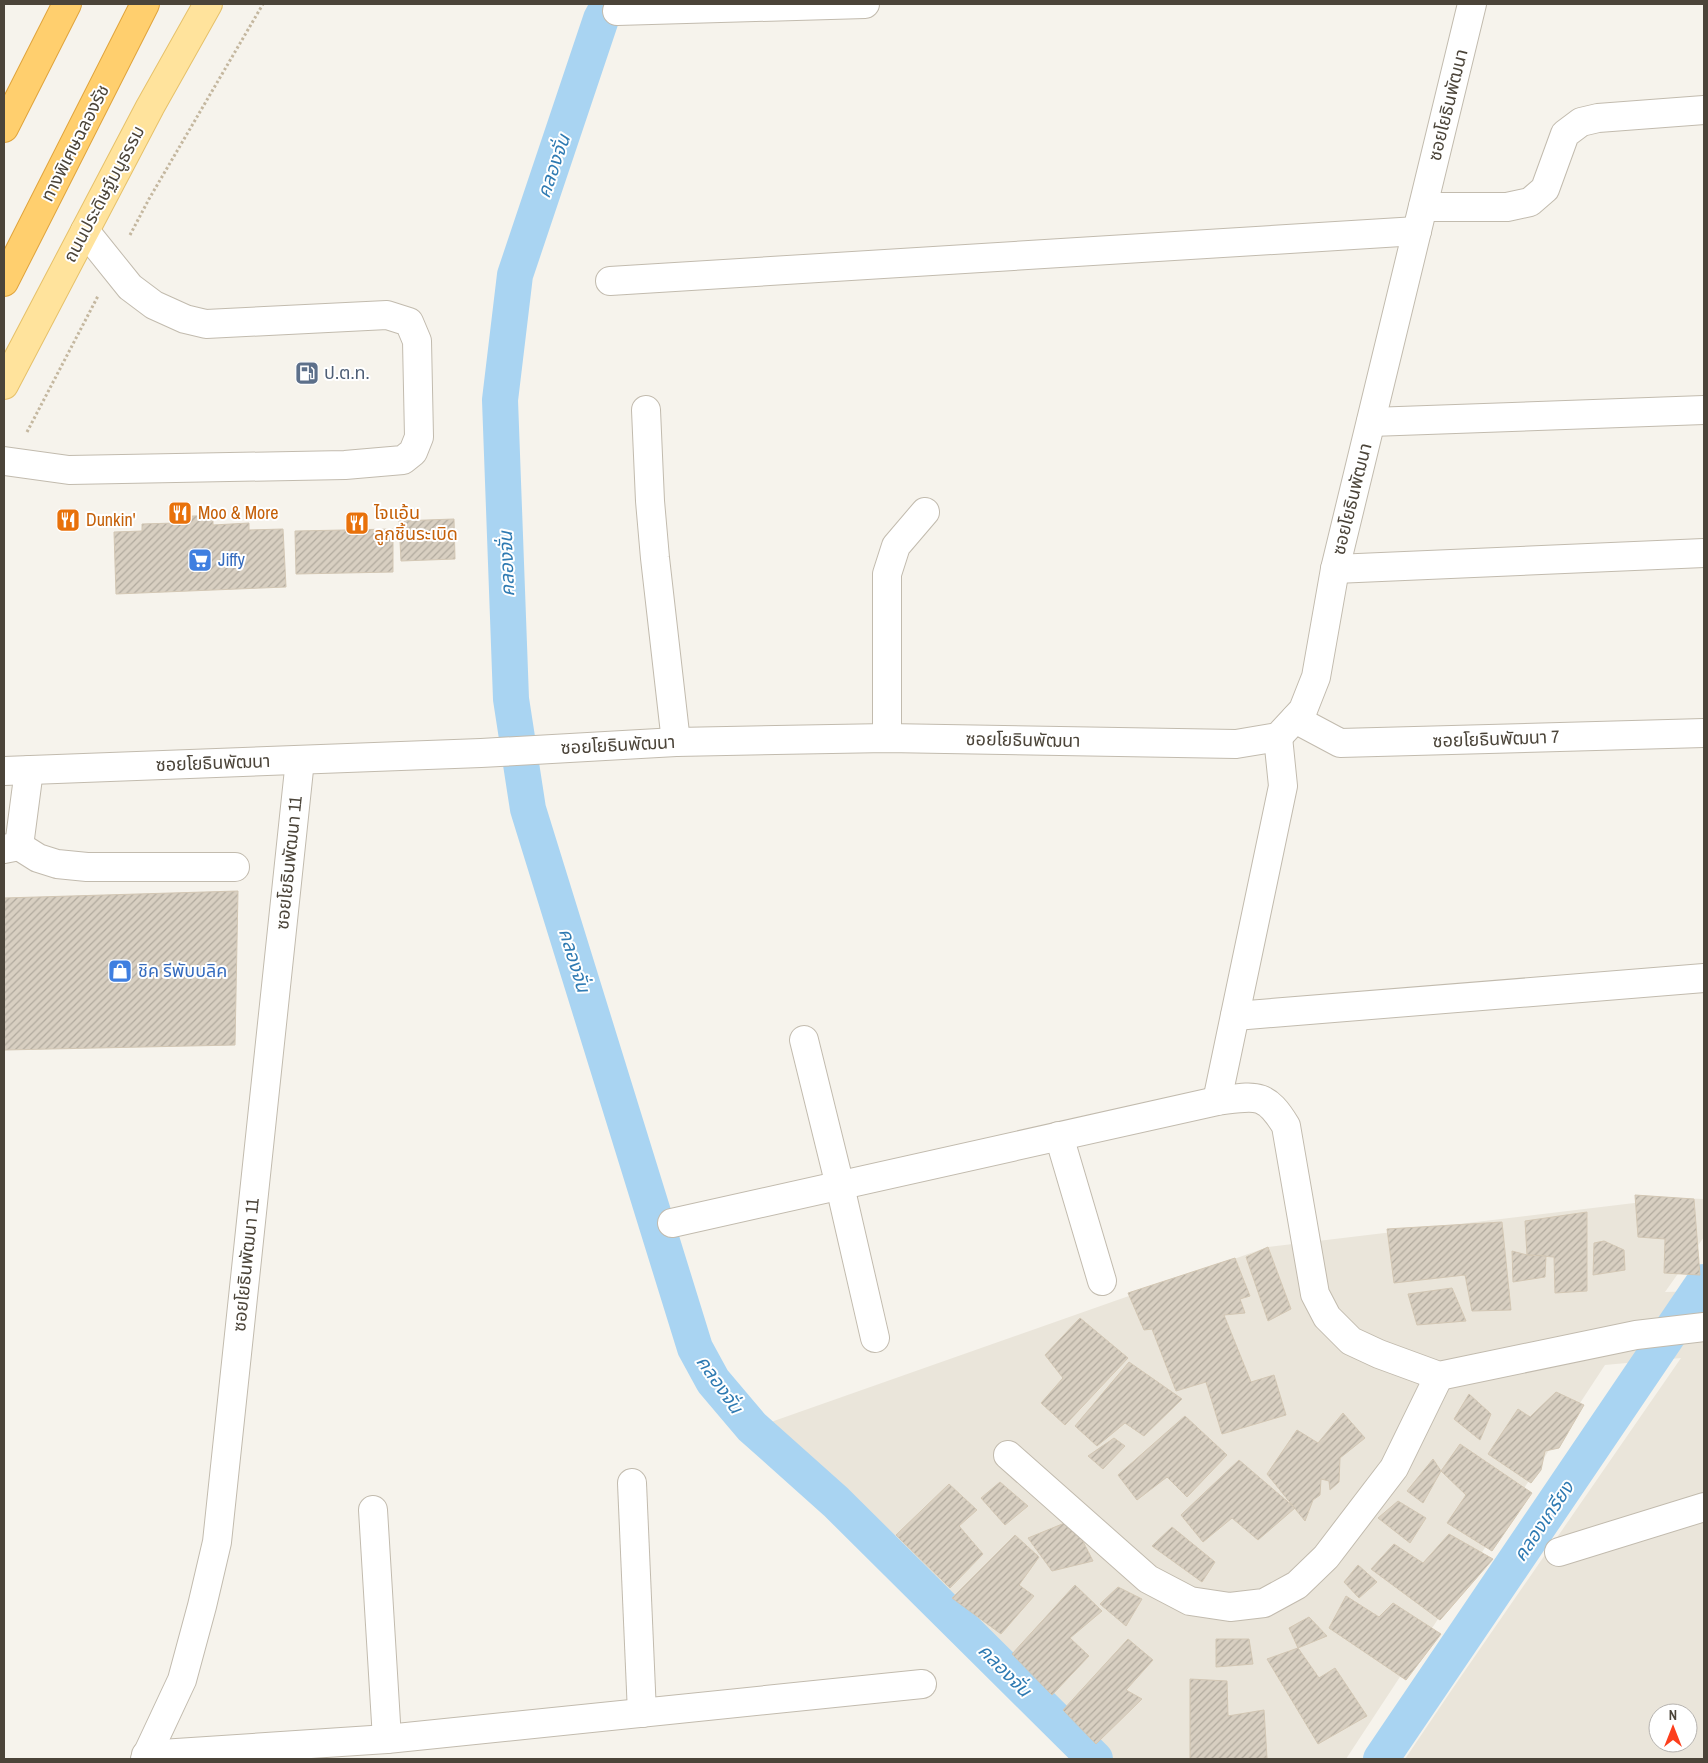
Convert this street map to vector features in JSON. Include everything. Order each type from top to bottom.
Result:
[{"type":"highway","points":[[4,128],[67,4]]},
{"type":"highway","name":"ทางพิเศษฉลองรัช","points":[[4,282],[146,4]]},
{"type":"main road","name":"ถนนประดิษฐ์มนูธรรม","points":[[4,385],[150,107],[208,4]]},
{"type":"street","points":[[617,12],[865,4]]},
{"type":"street","name":"ซอยโยธินพัฒนา","points":[[16,771],[481,753],[676,742],[888,738],[1236,744],[1286,728],[1303,710],[1316,677],[1335,569],[1472,4]]},
{"type":"street","points":[[610,281],[1420,219],[1507,207],[1530,202],[1545,189],[1565,134],[1581,122],[1598,118],[1704,110]]},
{"type":"street","points":[[4,461],[69,470],[345,465],[403,460],[413,452],[419,437],[417,341],[409,322],[387,315],[206,324],[185,320],[154,305],[130,287],[85,231]]},
{"type":"street","points":[[646,410],[652,520],[676,742]]},
{"type":"street","points":[[1371,422],[1704,410]]},
{"type":"street","points":[[888,738],[887,574],[896,546],[925,512]]},
{"type":"street","points":[[1335,569],[1704,553]]},
{"type":"street","points":[[1218,1100],[1283,786],[1286,728]]},
{"type":"street","name":"ซอยโยธินพัฒนา 7","points":[[1286,728],[1340,743],[1704,734]]},
{"type":"street","name":"ซอยโยธินพัฒนา 11","points":[[146,1757],[182,1680],[217,1542],[300,760]]},
{"type":"street","points":[[16,771],[11,847],[57,864],[87,867],[235,867]]},
{"type":"street","points":[[1235,1016],[1704,978]]},
{"type":"street","points":[[804,1040],[875,1338]]},
{"type":"street","points":[[672,1223],[1218,1100],[1248,1097],[1265,1100],[1277,1111],[1286,1126],[1315,1294],[1327,1316],[1352,1340],[1379,1354],[1439,1376],[1636,1335],[1704,1327]]},
{"type":"street","points":[[1059,1136],[1102,1281]]},
{"type":"street","points":[[1008,1455],[1148,1579],[1190,1601],[1230,1607],[1264,1603],[1297,1585],[1326,1557],[1394,1468],[1439,1376]]},
{"type":"street","points":[[632,1483],[642,1713]]},
{"type":"street","points":[[1559,1552],[1704,1507]]},
{"type":"street","points":[[373,1510],[387,1739]]},
{"type":"street","points":[[146,1757],[387,1739],[922,1684]]},
{"type":"shaded area","points":[[1676,1198],[1704,1199],[1704,1237],[1665,1292],[1704,1291],[1704,1759],[1405,1759],[1681,1358],[1605,1365],[1346,1759],[1103,1759],[771,1422],[1268,1247]]},
{"type":"building","name":"Jiffy","points":[[213,515],[213,525],[249,523],[249,530],[283,529],[286,587],[116,594],[114,532],[142,531],[142,524],[175,523],[175,517]]},
{"type":"building","points":[[454,519],[455,559],[401,561],[399,521]]},
{"type":"building","points":[[393,529],[393,572],[296,574],[295,531]]},
{"type":"building","name":"ชิค รีพับบลิค","points":[[238,891],[235,1045],[4,1050],[4,898]]},
{"type":"building","points":[[1635,1195],[1694,1199],[1700,1275],[1664,1273],[1665,1239],[1638,1237]]},
{"type":"building","points":[[1587,1212],[1587,1291],[1555,1293],[1554,1257],[1527,1255],[1525,1221]]},
{"type":"building","points":[[1502,1222],[1511,1310],[1472,1311],[1465,1275],[1394,1283],[1387,1229]]},
{"type":"building","points":[[1604,1241],[1624,1250],[1625,1270],[1593,1275],[1594,1243]]},
{"type":"building","points":[[1268,1247],[1291,1309],[1268,1321],[1246,1257]]},
{"type":"building","points":[[1512,1251],[1527,1255],[1546,1256],[1545,1277],[1513,1282]]},
{"type":"building","points":[[1235,1258],[1250,1296],[1240,1299],[1245,1313],[1224,1315],[1251,1382],[1274,1375],[1286,1415],[1222,1434],[1206,1382],[1176,1391],[1152,1329],[1144,1330],[1128,1293]]},
{"type":"building","points":[[1452,1288],[1466,1321],[1417,1325],[1408,1294]]},
{"type":"building","points":[[1080,1318],[1128,1358],[1065,1425],[1041,1403],[1063,1378],[1045,1355]]},
{"type":"building","points":[[1129,1362],[1182,1399],[1144,1436],[1125,1423],[1097,1446],[1075,1426]]},
{"type":"building","points":[[1556,1392],[1584,1405],[1559,1448],[1545,1451],[1541,1470],[1531,1483],[1488,1454],[1518,1409],[1530,1417]]},
{"type":"building","points":[[1469,1394],[1491,1414],[1480,1440],[1454,1419]]},
{"type":"building","points":[[1343,1413],[1365,1438],[1340,1458],[1339,1482],[1330,1490],[1329,1481],[1321,1479],[1320,1495],[1313,1500],[1305,1521],[1267,1474],[1297,1430],[1318,1443]]},
{"type":"building","points":[[1185,1416],[1227,1455],[1187,1497],[1167,1477],[1137,1500],[1118,1475]]},
{"type":"building","points":[[1114,1438],[1125,1446],[1103,1469],[1088,1456]]},
{"type":"building","points":[[1460,1444],[1532,1493],[1492,1551],[1447,1523],[1466,1495],[1441,1471]]},
{"type":"building","points":[[1433,1459],[1441,1471],[1423,1503],[1407,1491]]},
{"type":"building","points":[[1239,1460],[1295,1508],[1258,1540],[1232,1518],[1203,1542],[1181,1515]]},
{"type":"building","points":[[1000,1482],[1028,1506],[1005,1525],[981,1498]]},
{"type":"building","points":[[949,1484],[977,1510],[959,1526],[983,1554],[950,1588],[896,1535]]},
{"type":"building","points":[[1398,1501],[1426,1518],[1410,1543],[1378,1518]]},
{"type":"building","points":[[1072,1520],[1093,1561],[1052,1571],[1028,1538]]},
{"type":"building","points":[[1172,1527],[1215,1562],[1202,1582],[1152,1546]]},
{"type":"building","points":[[1449,1534],[1493,1559],[1440,1620],[1371,1569],[1394,1544],[1423,1563]]},
{"type":"building","points":[[1015,1535],[1039,1557],[1019,1585],[1034,1596],[1001,1634],[952,1598]]},
{"type":"building","points":[[1358,1565],[1377,1582],[1359,1598],[1344,1582]]},
{"type":"building","points":[[1075,1585],[1102,1611],[1070,1638],[1089,1656],[1052,1695],[1012,1654]]},
{"type":"building","points":[[1118,1587],[1142,1599],[1126,1626],[1100,1604]]},
{"type":"building","points":[[1346,1596],[1379,1617],[1393,1603],[1441,1634],[1406,1680],[1329,1628]]},
{"type":"building","points":[[1309,1617],[1327,1636],[1298,1648],[1289,1628]]},
{"type":"building","points":[[1128,1639],[1153,1660],[1126,1690],[1142,1699],[1096,1744],[1063,1710]]},
{"type":"building","points":[[1216,1639],[1249,1639],[1253,1664],[1216,1667]]},
{"type":"building","points":[[1298,1648],[1319,1678],[1335,1668],[1367,1716],[1318,1744],[1267,1659]]},
{"type":"building","points":[[1190,1679],[1227,1681],[1228,1716],[1264,1710],[1267,1758],[1190,1759]]},
{"type":"waterway","name":"คลองจั่น","points":[[609,4],[601,19],[515,275],[500,400],[511,699],[528,809],[695,1348],[713,1381],[752,1427],[836,1502],[1095,1759]]},
{"type":"waterway","name":"คลองเกรียง","points":[[1381,1759],[1704,1282]]},
{"type":"place","name":"ป.ต.ท.","points":[[307,373]]},
{"type":"place","name":"Moo & More","points":[[180,513]]},
{"type":"place","name":"Dunkin'","points":[[68,520]]},
{"type":"place","name":"ไจแอ้น ลูกชิ้นระเบิด","points":[[357,523]]},
{"type":"place","name":"Jiffy","points":[[200,560]]},
{"type":"place","name":"ชิค รีพับบลิค","points":[[120,971]]}]
